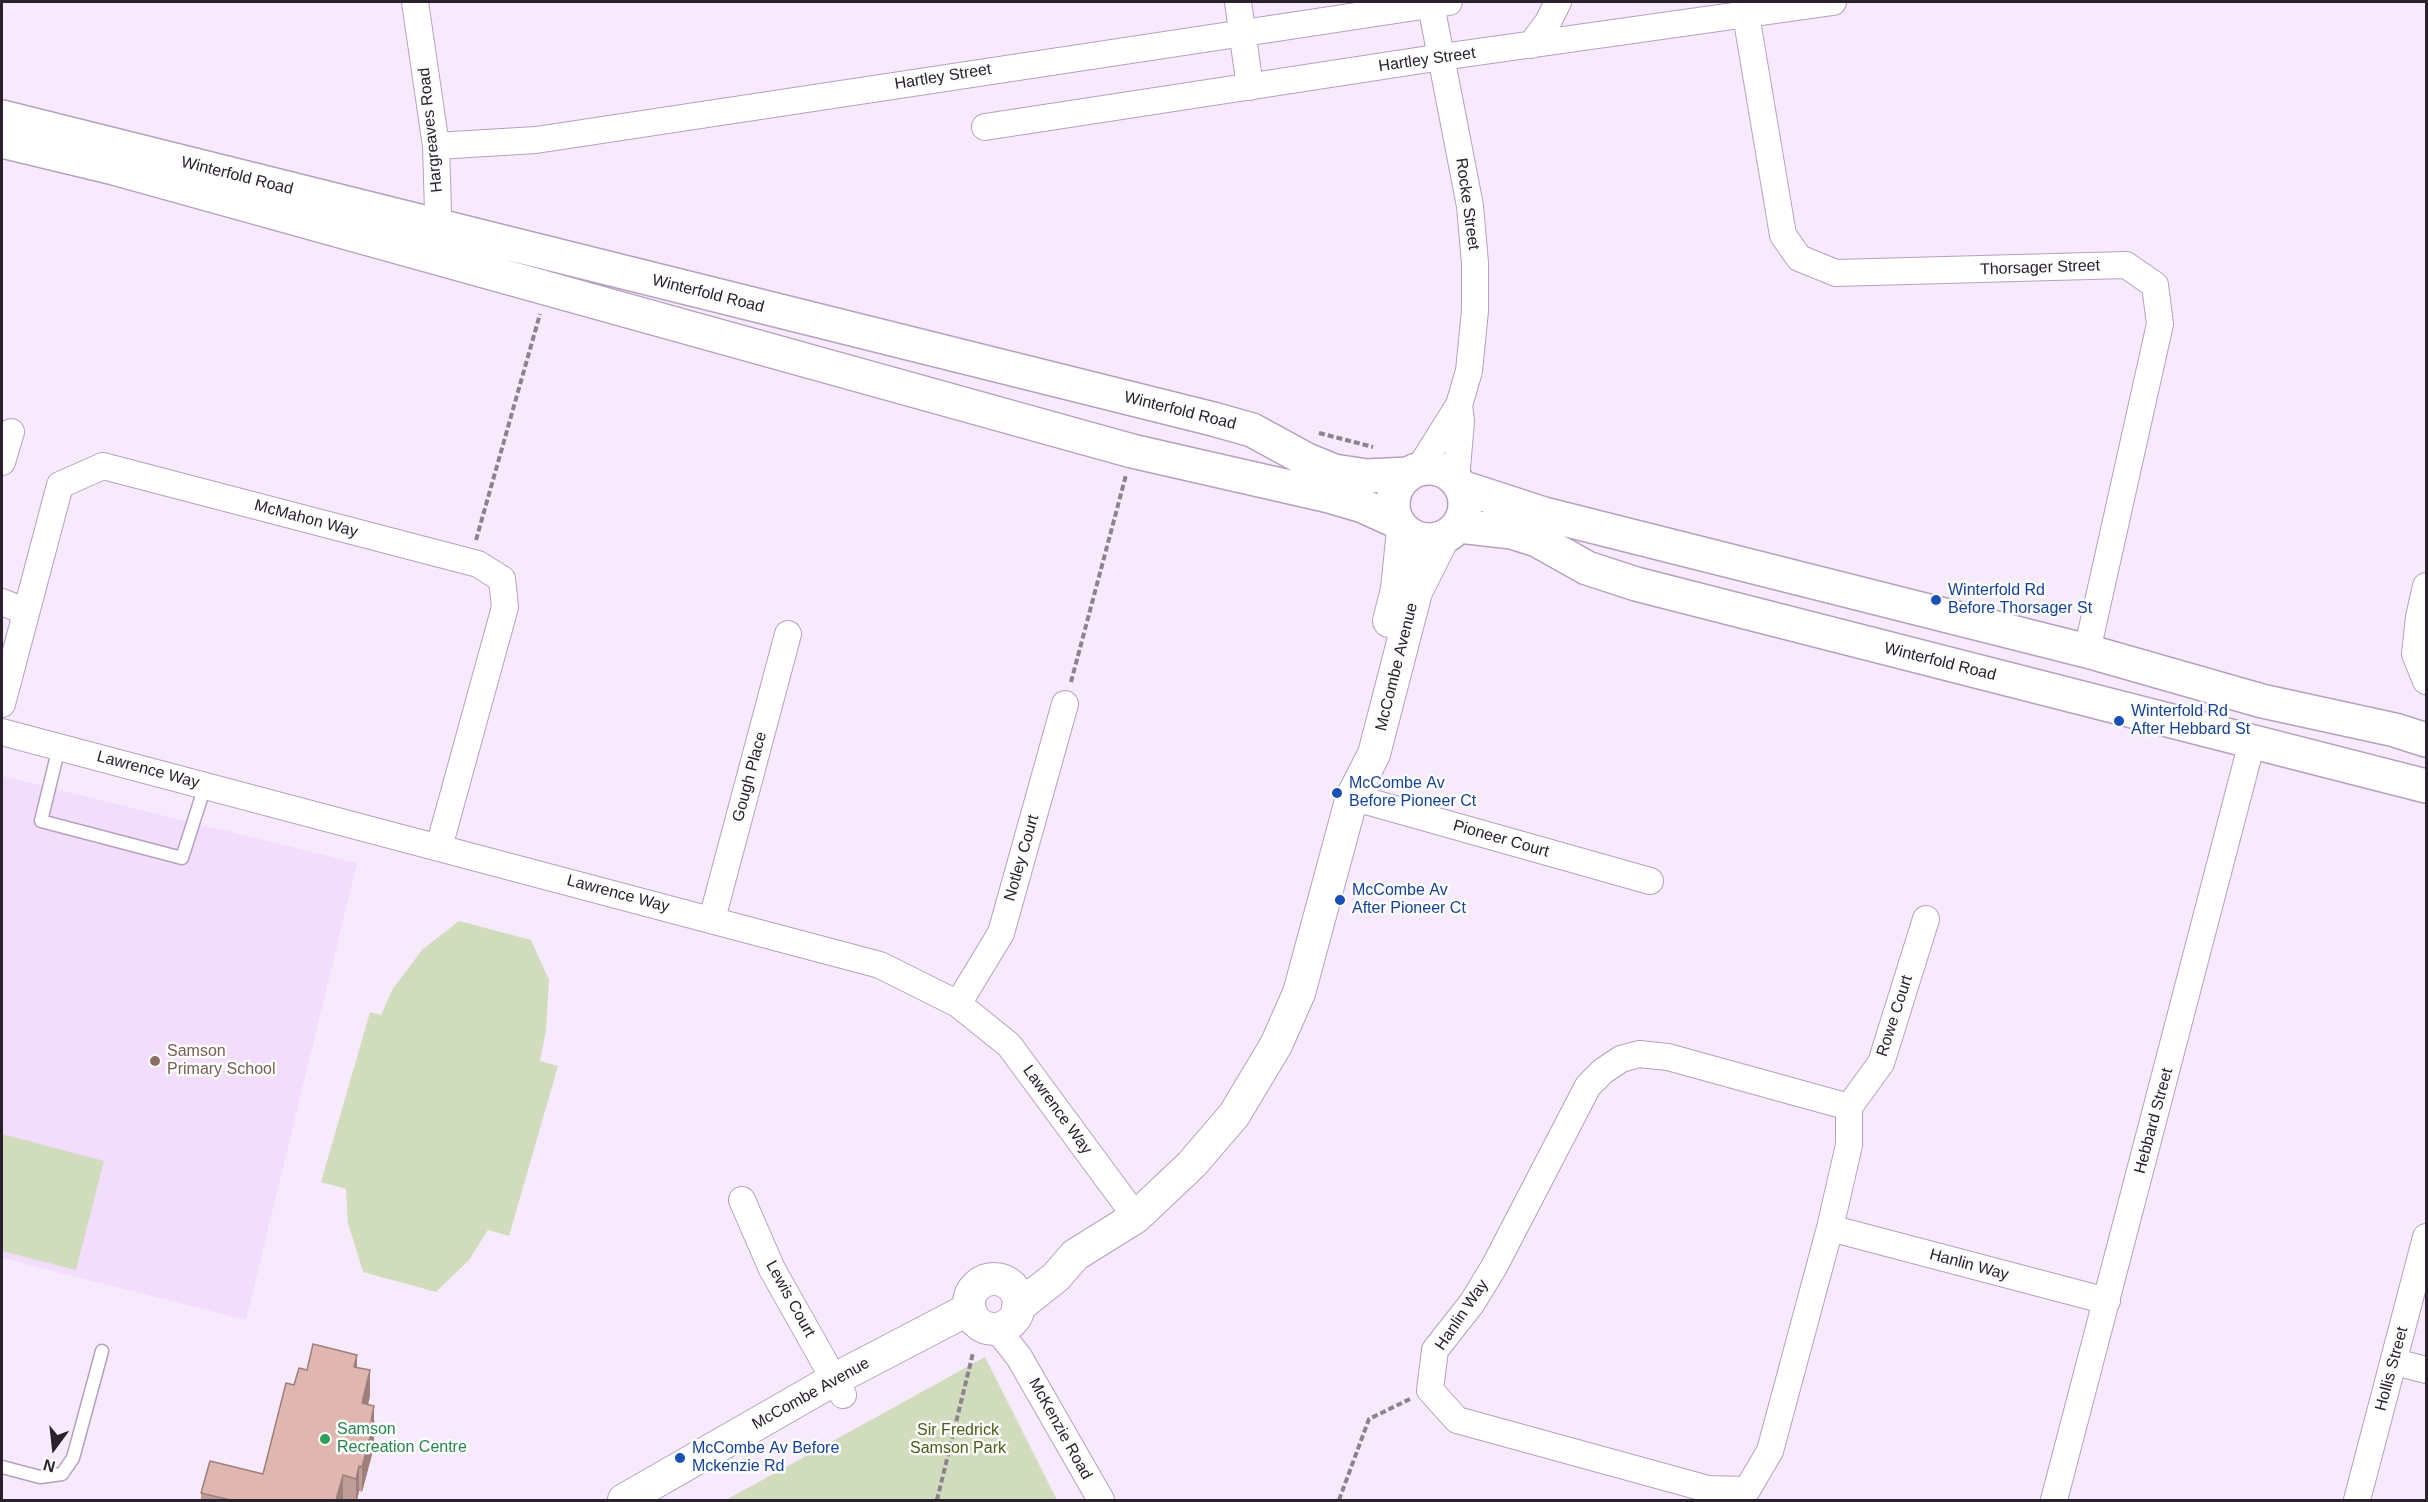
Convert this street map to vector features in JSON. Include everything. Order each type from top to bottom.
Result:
[{"type":"main road","name":"Winterfold Road","points":[[2,117],[1213,419],[1252,430],[1307,460],[1334,471],[1368,476],[1414,472]]},
{"type":"main road","name":"Winterfold Road","points":[[2,141],[114,168],[437,260],[1132,451],[1329,496],[1363,506],[1400,525]]},
{"type":"main road","points":[[1458,484],[1465,506],[1451,532],[1422,540],[1400,525],[1393,500],[1401,480],[1414,472],[1440,470],[1458,484],[1553,516],[2087,651],[2262,701],[2395,730],[2427,740]]},
{"type":"main road","name":"Winterfold Road","points":[[1451,532],[1512,532],[1537,540],[1587,568],[1636,584],[2427,786]]},
{"type":"street","name":"Hargreaves Road","points":[[415,2],[436,146],[440,227],[437,260]]},
{"type":"street","points":[[1238,2],[1250,87]]},
{"type":"street","points":[[1531,45],[1548,22],[1558,2]]},
{"type":"street","name":"Hartley Street","points":[[985,127],[1442,57],[1833,2]]},
{"type":"street","name":"Hartley Street","points":[[436,146],[536,140],[1440,3]]},
{"type":"street","name":"Rocke Street","points":[[1414,472],[1459,405],[1474,343],[1475,263],[1470,206],[1442,57],[1440,3]]},
{"type":"street","name":"Thorsager Street","points":[[1746,15],[1783,235],[1799,258],[1836,273],[2126,265],[2155,285],[2160,324],[2087,651]]},
{"type":"street","name":"Rocke Street","points":[[1458,484],[1461,421],[1459,405]]},
{"type":"street","points":[[2,462],[11,432]]},
{"type":"street","name":"McMahon Way","points":[[2,704],[60,485],[103,466],[470,562],[502,579],[505,608],[439,847]]},
{"type":"street","name":"McCombe Avenue","points":[[1353,797],[1355,748],[1397,589],[1400,525]]},
{"type":"street","name":"McCombe Avenue","points":[[624,1500],[839,1387],[994,1318],[1048,1260],[1075,1255],[1136,1217],[1215,1140],[1250,1091],[1276,1045],[1299,993],[1353,797],[1374,754],[1416,592],[1451,532]]},
{"type":"street","points":[[2427,586],[2419,617],[2415,654],[2427,681]]},
{"type":"street","points":[[2,602],[26,612]]},
{"type":"street","name":"Gough Place","points":[[712,919],[788,634]]},
{"type":"street","name":"Notley Court","points":[[958,1004],[1001,933],[1065,704]]},
{"type":"street","name":"Lawrence Way","points":[[2,732],[880,965],[958,1004],[1009,1045],[1136,1217]]},
{"type":"street","name":"Hebbard Street","points":[[2054,1500],[2252,742]]},
{"type":"street","name":"Pioneer Court","points":[[1353,797],[1650,881]]},
{"type":"street","name":"Rowe Court","points":[[1849,1107],[1881,1063],[1926,919]]},
{"type":"street","name":"Hanlin Way","points":[[1430,1390],[1435,1350],[1472,1303],[1489,1276],[1588,1086],[1621,1059],[1639,1054],[1668,1057],[1849,1107]]},
{"type":"street","points":[[1430,1390],[1457,1420],[1708,1489],[1747,1490],[1770,1451],[1830,1228],[1849,1144],[1849,1107]]},
{"type":"street","name":"Lewis Court","points":[[742,1200],[772,1269],[839,1387]]},
{"type":"street","name":"Hanlin Way","points":[[1830,1228],[2107,1302]]},
{"type":"street","name":"Hollis Street","points":[[2357,1500],[2427,1237]]},
{"type":"street","name":"McKenzie Road","points":[[994,1318],[1101,1500]]},
{"type":"street","points":[[2395,1362],[2427,1370]]},
{"type":"street","name":"McCombe Avenue","points":[[662,1500],[839,1387]]},
{"type":"lane","points":[[59,747],[41,820],[182,858],[205,786]]},
{"type":"lane","points":[[2,1467],[40,1477],[62,1474],[73,1458],[102,1351]]},
{"type":"path","points":[[470,562],[547,290]]},
{"type":"path","points":[[1065,704],[1132,451]]},
{"type":"path","points":[[938,1500],[994,1318]]},
{"type":"path","points":[[1339,1500],[1369,1419],[1430,1390]]},
{"type":"shaded area","name":"Samson Primary School","points":[[2,776],[357,863],[246,1320],[2,1258]]},
{"type":"green space","points":[[459,921],[531,940],[549,980],[546,1030],[540,1061],[558,1066],[509,1236],[488,1230],[469,1260],[436,1292],[363,1272],[348,1223],[346,1189],[321,1182],[370,1012],[381,1015],[392,990],[422,950]]},
{"type":"green space","points":[[2,1134],[104,1161],[76,1270],[2,1251]]},
{"type":"green space","name":"Sir Fredrick Samson Park","points":[[985,1357],[1057,1500],[726,1500]]},
{"type":"building","name":"Samson Recreation Centre","points":[[313,1344],[357,1355],[354,1367],[370,1370],[362,1403],[374,1406],[371,1421],[374,1422],[362,1467],[359,1466],[356,1479],[343,1475],[336,1500],[230,1500],[201,1493],[210,1461],[263,1474],[286,1383],[294,1385],[299,1368],[307,1370]]},
{"type":"place","name":"Winterfold Rd Before Thorsager St","points":[[1936,600]]},
{"type":"place","name":"Winterfold Rd After Hebbard St","points":[[2119,721]]},
{"type":"place","name":"McCombe Av Before Pioneer Ct","points":[[1337,793]]},
{"type":"place","name":"McCombe Av After Pioneer Ct","points":[[1340,900]]},
{"type":"place","name":"Samson Primary School","points":[[155,1061]]},
{"type":"place","name":"Samson Recreation Centre","points":[[325,1439]]},
{"type":"place","name":"McCombe Av Before Mckenzie Rd","points":[[680,1458]]}]
